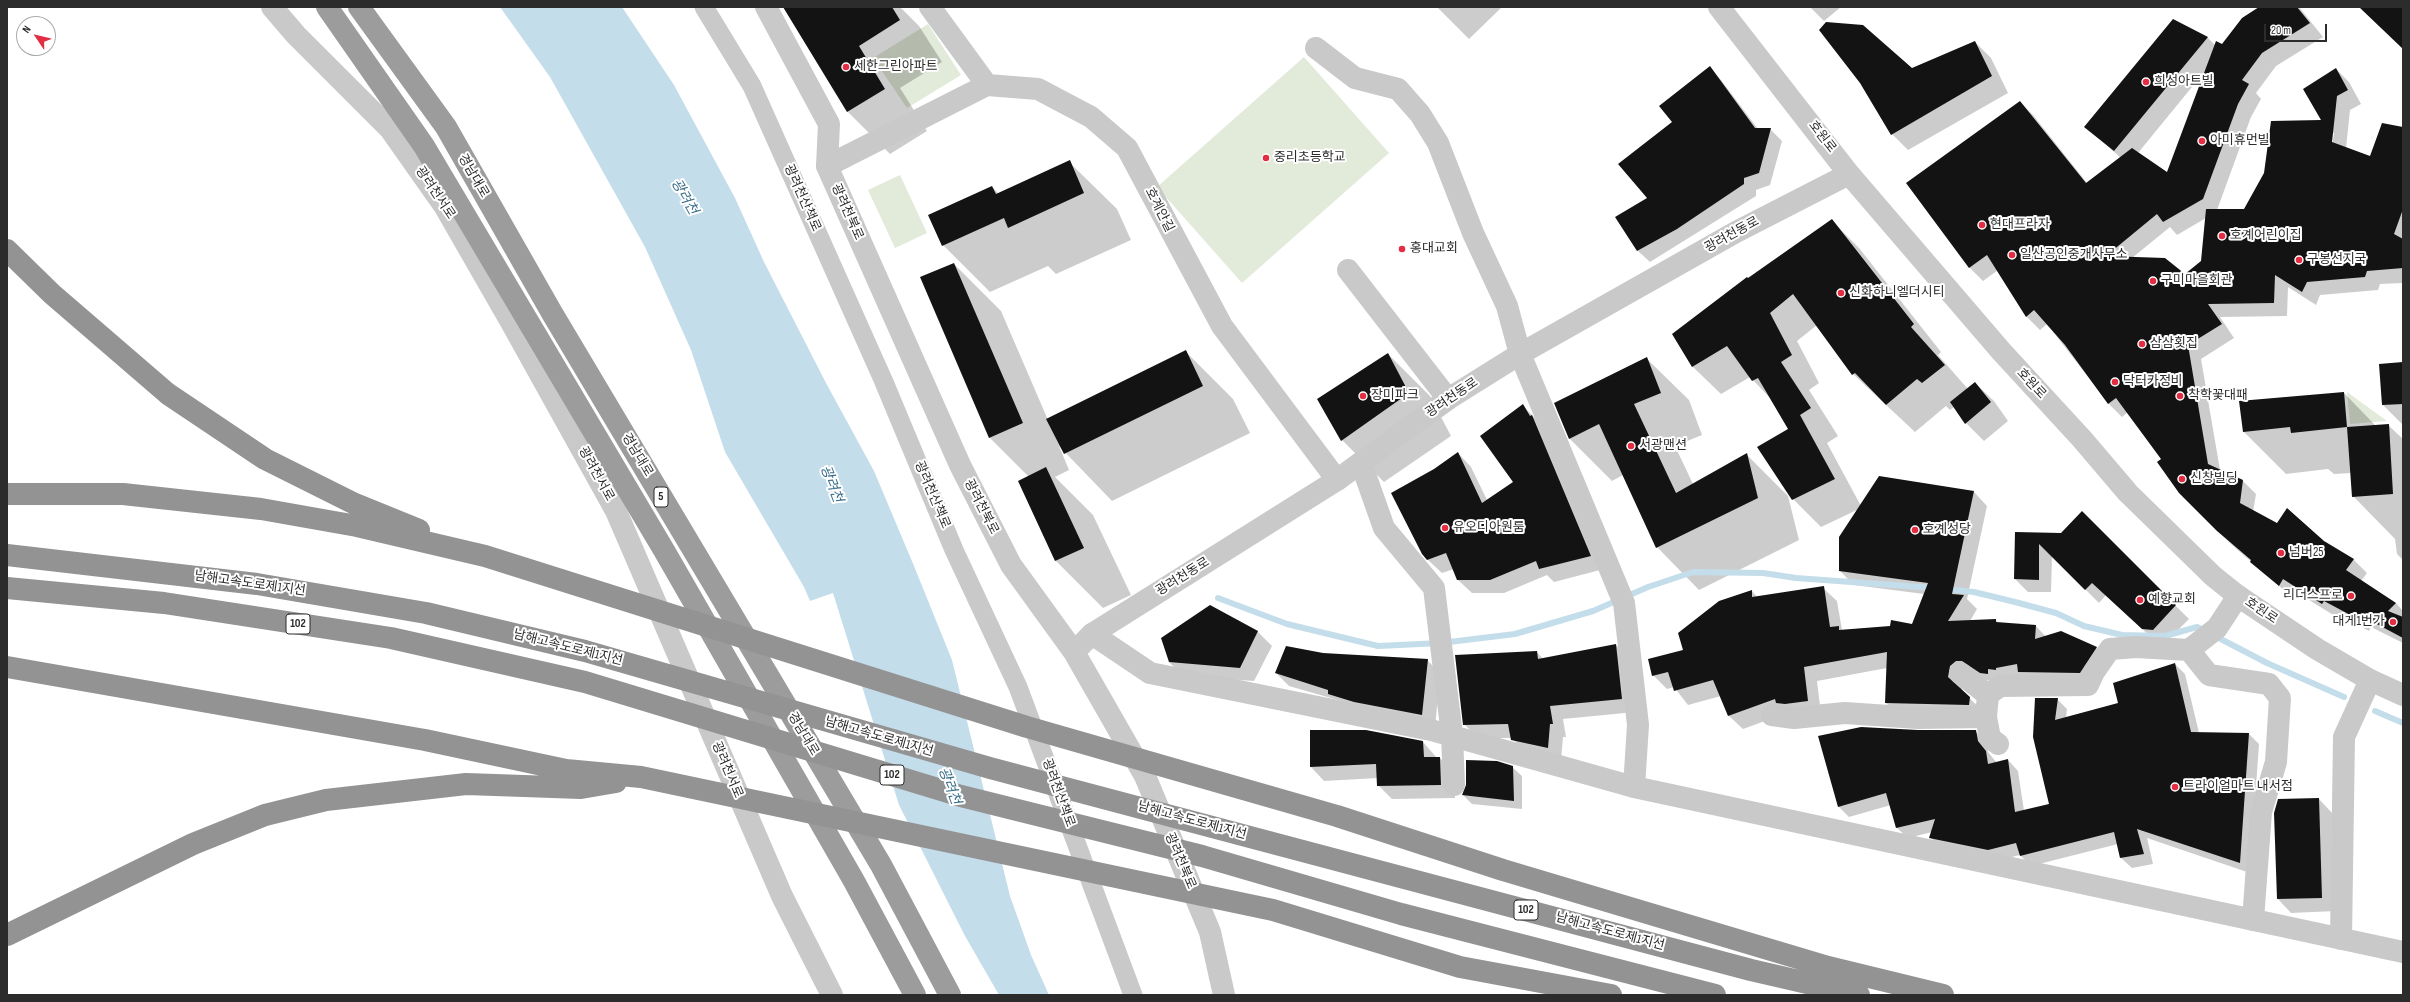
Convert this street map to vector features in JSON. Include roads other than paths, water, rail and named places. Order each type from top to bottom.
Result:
[{"type":"highway","name":"경남대로","points":[[327,7],[424,146],[669,559],[854,881],[915,995]]},
{"type":"highway","name":"경남대로","points":[[359,7],[446,127],[552,313],[881,865],[950,995]]},
{"type":"highway","points":[[7,250],[52,294],[168,394],[265,459],[355,504],[485,556]]},
{"type":"highway","points":[[7,494],[123,494],[261,509],[357,526],[485,556],[1027,727],[1337,816],[1503,870],[1828,967],[1943,995]]},
{"type":"highway","name":"남해고속도로제1지선","points":[[7,555],[257,584],[426,613],[585,651],[953,758],[1751,970],[1859,995]]},
{"type":"highway","name":"102","points":[[7,588],[164,602],[384,637],[585,682],[961,796],[1202,856],[1401,914],[1715,995]]},
{"type":"highway","points":[[7,667],[425,740],[566,770],[641,777],[1273,910],[1460,967],[1611,995]]},
{"type":"highway","points":[[7,935],[193,844],[265,815],[326,800],[466,784],[581,788],[641,777]]},
{"type":"street","name":"광려천서로","points":[[272,7],[296,35],[390,129],[445,207],[508,315],[616,511],[782,896],[832,995]]},
{"type":"street","name":"광려천산책로","points":[[704,7],[752,86],[884,382],[954,550],[1018,687],[1133,995]]},
{"type":"street","name":"광려천북로","points":[[766,7],[829,124],[827,166],[960,465],[1011,565],[1074,652],[1145,776],[1210,932],[1224,995]]},
{"type":"street","points":[[827,166],[987,85],[930,7]]},
{"type":"street","name":"호원로","points":[[1719,7],[1849,174],[2001,351],[2082,439],[2128,493],[2213,576],[2238,596],[2317,649],[2370,680],[2403,695]]},
{"type":"street","points":[[1316,48],[1354,78],[1398,90],[1420,114],[1438,144],[1472,233],[1507,306],[1520,354],[1624,603],[1638,725],[1634,787]]},
{"type":"street","name":"호계안길","points":[[987,85],[1038,89],[1091,117],[1127,148],[1222,326],[1337,480]]},
{"type":"street","name":"광려천동로","points":[[1074,652],[1092,634],[1337,480],[1448,399],[1520,354],[1736,232],[1849,174]]},
{"type":"street","points":[[1348,270],[1448,399]]},
{"type":"street","points":[[1361,463],[1384,528],[1434,588],[1452,736],[1454,785]]},
{"type":"street","points":[[1998,744],[1990,738],[1986,717],[1988,695],[2000,686],[2088,684],[2094,672],[2110,649],[2136,647],[2189,650],[2217,628],[2238,596]]},
{"type":"street","points":[[1092,634],[1150,673],[1452,736],[1634,787],[2403,952]]},
{"type":"street","points":[[2189,650],[2209,675],[2269,684],[2280,698],[2276,762],[2261,812],[2253,920]]},
{"type":"street","points":[[1960,673],[1988,695]]},
{"type":"street","points":[[2341,939],[2344,737],[2370,680]]},
{"type":"street","points":[[1772,716],[1794,718],[1845,713],[1918,718],[1986,717]]},
{"type":"water","name":"광려천","points":[[500,7],[622,7],[674,85],[735,198],[764,262],[826,383],[874,471],[914,566],[952,660],[1010,896],[1031,955],[1049,995],[999,995],[965,936],[899,805],[833,593],[810,601],[804,587],[725,452],[691,350],[645,247],[550,77]]},
{"type":"waterway","points":[[1218,598],[1287,624],[1378,646],[1441,643],[1515,634],[1593,611],[1648,587],[1693,572],[1763,573],[1796,578],[1934,588]]},
{"type":"waterway","points":[[1945,589],[1974,592],[2015,602],[2056,613],[2084,626],[2122,635],[2165,636],[2197,627],[2205,631]]},
{"type":"waterway","points":[[2215,636],[2267,663],[2344,697]]},
{"type":"waterway","points":[[2375,711],[2403,723]]},
{"type":"place","name":"세한그린아파트","points":[[846,67]]},
{"type":"place","name":"희성아트빌","points":[[2146,82]]},
{"type":"place","name":"아미휴먼빌","points":[[2202,141]]},
{"type":"place","name":"중리초등학교","points":[[1266,158]]},
{"type":"place","name":"현대프라자","points":[[1982,225]]},
{"type":"place","name":"호계어린이집","points":[[2222,236]]},
{"type":"place","name":"홍대교회","points":[[1402,249]]},
{"type":"place","name":"일산공인중개사무소","points":[[2012,255]]},
{"type":"place","name":"구봉선지국","points":[[2299,260]]},
{"type":"place","name":"구미마을회관","points":[[2153,281]]},
{"type":"place","name":"신화하니엘더시티","points":[[1841,293]]},
{"type":"place","name":"삼삼횟집","points":[[2142,344]]},
{"type":"place","name":"닥터카정비","points":[[2115,382]]},
{"type":"place","name":"장미파크","points":[[1363,396]]},
{"type":"place","name":"착학꽃대패","points":[[2180,396]]},
{"type":"place","name":"서광맨션","points":[[1631,446]]},
{"type":"place","name":"신창빌딩","points":[[2182,479]]},
{"type":"place","name":"유오디아원룸","points":[[1445,528]]},
{"type":"place","name":"호계성당","points":[[1915,530]]},
{"type":"place","name":"넘버25","points":[[2281,553]]},
{"type":"place","name":"리더스프로","points":[[2351,596]]},
{"type":"place","name":"예향교회","points":[[2140,600]]},
{"type":"place","name":"대게1번가","points":[[2393,622]]},
{"type":"place","name":"트라이얼마트 내서점","points":[[2175,787]]}]
